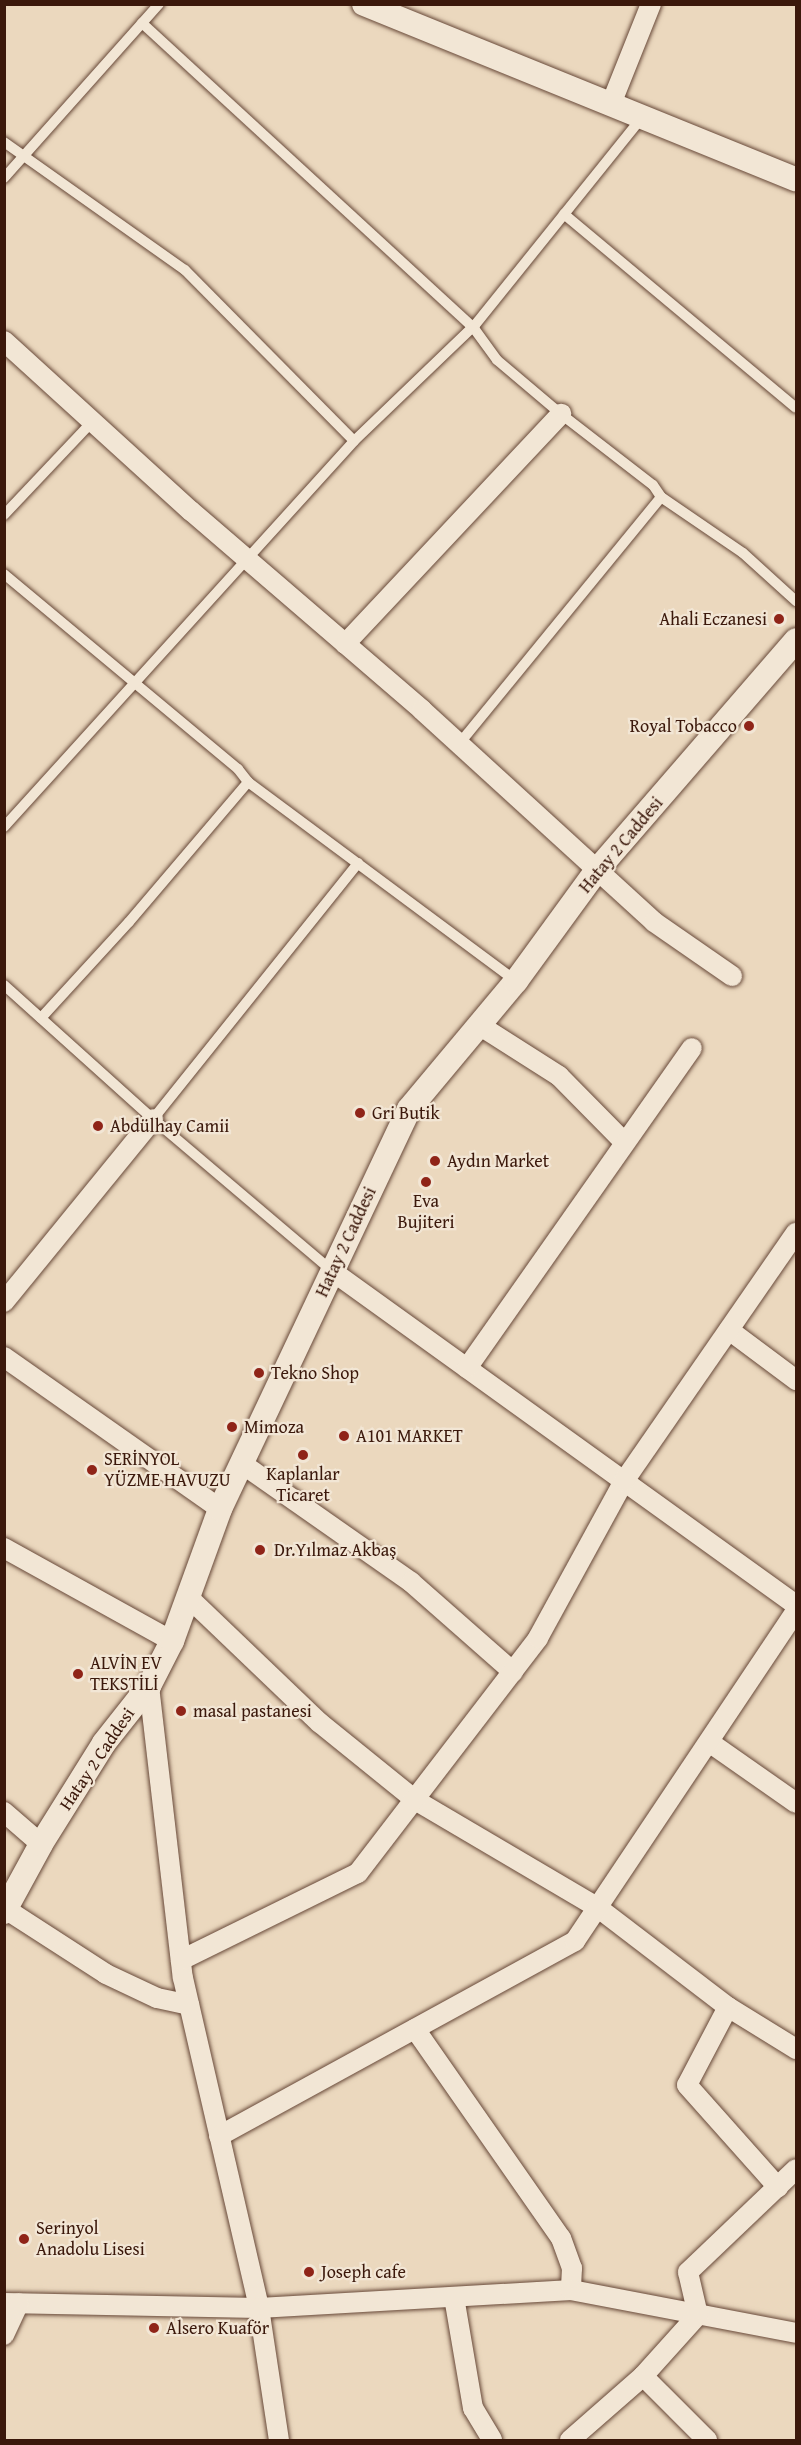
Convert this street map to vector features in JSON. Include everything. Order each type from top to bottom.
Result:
[{"type":"street","points":[[364,4],[796,179]]},
{"type":"street","points":[[611,104],[651,4]]},
{"type":"street","points":[[4,340],[246,558],[459,744],[654,922],[732,976]]},
{"type":"street","points":[[345,644],[561,414]]},
{"type":"street","name":"Hatay 2 Caddesi","points":[[5,1910],[41,1844],[104,1743],[149,1686],[172,1641],[220,1509],[409,1109],[516,981],[597,870],[796,640]]},
{"type":"street","points":[[479,1025],[559,1076],[624,1142]]},
{"type":"street","points":[[467,1368],[692,1047]]},
{"type":"street","points":[[4,1302],[153,1119]]},
{"type":"street","points":[[181,1960],[358,1873],[538,1638],[624,1481],[796,1233]]},
{"type":"street","points":[[332,1271],[796,1605]]},
{"type":"street","points":[[729,1330],[796,1380]]},
{"type":"street","points":[[4,1357],[220,1509]]},
{"type":"street","points":[[242,1463],[411,1582],[513,1672]]},
{"type":"street","points":[[4,1548],[172,1641]]},
{"type":"street","points":[[188,1597],[320,1724],[415,1800],[597,1907],[728,2007],[796,2049]]},
{"type":"street","points":[[219,2136],[575,1941],[796,1611]]},
{"type":"street","points":[[149,1686],[181,1960],[189,2005],[259,2308],[279,2440]]},
{"type":"street","points":[[709,1742],[796,1803]]},
{"type":"street","points":[[4,1812],[41,1844]]},
{"type":"street","points":[[5,1910],[106,1974],[157,1998],[189,2005]]},
{"type":"street","points":[[728,2007],[687,2085],[778,2187]]},
{"type":"street","points":[[414,2029],[561,2238],[572,2268],[571,2290]]},
{"type":"street","points":[[698,2315],[688,2272],[796,2169]]},
{"type":"street","points":[[4,2335],[12,2303],[259,2308],[571,2290],[796,2333]]},
{"type":"street","points":[[454,2297],[473,2408],[492,2440]]},
{"type":"street","points":[[570,2440],[643,2376],[698,2315]]},
{"type":"street","points":[[643,2376],[706,2440]]},
{"type":"lane","points":[[4,178],[159,4]]},
{"type":"lane","points":[[142,23],[473,327],[497,360],[561,414],[653,485],[661,497],[743,553],[796,601]]},
{"type":"lane","points":[[4,826],[354,441],[473,327],[643,117]]},
{"type":"lane","points":[[4,142],[185,270],[354,441]]},
{"type":"lane","points":[[564,214],[796,408]]},
{"type":"lane","points":[[4,515],[93,421]]},
{"type":"lane","points":[[459,744],[661,497]]},
{"type":"lane","points":[[5,577],[135,682],[238,769],[248,782],[358,863],[366,872],[516,981]]},
{"type":"lane","points":[[41,1017],[129,922],[248,782]]},
{"type":"lane","points":[[153,1119],[358,863]]},
{"type":"lane","points":[[4,985],[153,1119],[332,1271]]},
{"type":"place","name":"Ahali Eczanesi","points":[[779,619]]},
{"type":"place","name":"Royal Tobacco","points":[[749,726]]},
{"type":"place","name":"Gri Butik","points":[[360,1113]]},
{"type":"place","name":"Abdülhay Camii","points":[[98,1126]]},
{"type":"place","name":"Aydın Market","points":[[435,1161]]},
{"type":"place","name":"Eva Bujiteri","points":[[426,1182]]},
{"type":"place","name":"Tekno Shop","points":[[259,1373]]},
{"type":"place","name":"Mimoza","points":[[232,1427]]},
{"type":"place","name":"A101 MARKET","points":[[344,1436]]},
{"type":"place","name":"Kaplanlar Ticaret","points":[[303,1455]]},
{"type":"place","name":"SERİNYOL YÜZME HAVUZU","points":[[92,1470]]},
{"type":"place","name":"Dr.Yılmaz Akbaş","points":[[260,1550]]},
{"type":"place","name":"ALVİN EV TEKSTİLİ","points":[[78,1674]]},
{"type":"place","name":"masal pastanesi","points":[[181,1711]]},
{"type":"place","name":"Serinyol Anadolu Lisesi","points":[[24,2239]]},
{"type":"place","name":"Joseph cafe","points":[[309,2272]]},
{"type":"place","name":"Alsero Kuaför","points":[[154,2328]]}]
